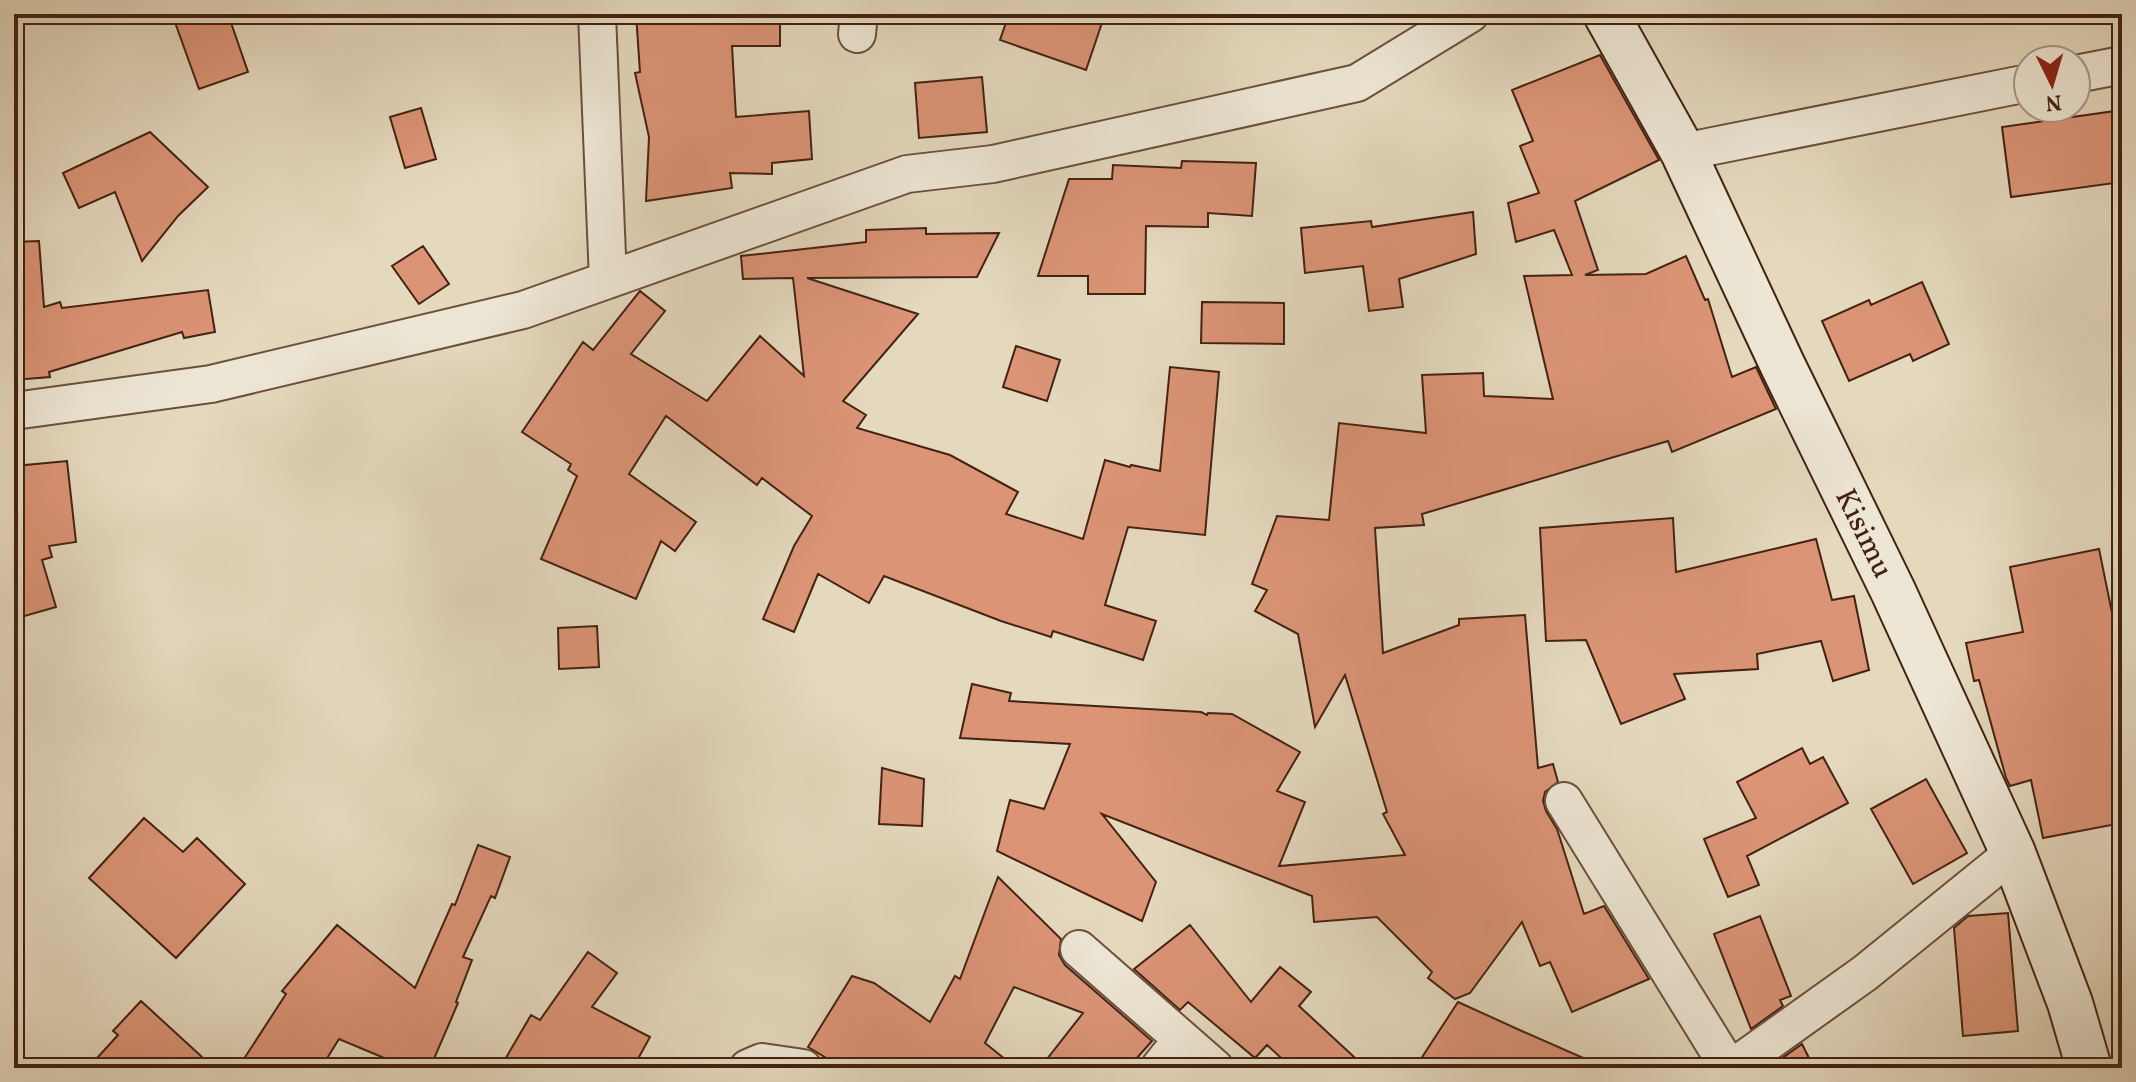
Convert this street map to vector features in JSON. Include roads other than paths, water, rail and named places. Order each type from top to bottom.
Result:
[{"type":"street","points":[[597,14],[608,280]]},
{"type":"street","points":[[14,411],[211,384],[523,310],[907,174],[993,164],[1357,83],[1470,14]]},
{"type":"street","name":"Kisimu","points":[[1606,14],[1683,152],[1893,591],[2013,853],[2070,1003],[2089,1068]]},
{"type":"street","points":[[2092,71],[2122,65]]},
{"type":"street","points":[[1683,152],[2012,86]]},
{"type":"street","points":[[1564,801],[1731,1068],[1865,973],[2013,853]]},
{"type":"street","points":[[1079,949],[1215,1068]]},
{"type":"street","points":[[1159,1068],[1182,1039]]},
{"type":"street","points":[[748,1068],[762,1062],[803,1068]]}]
